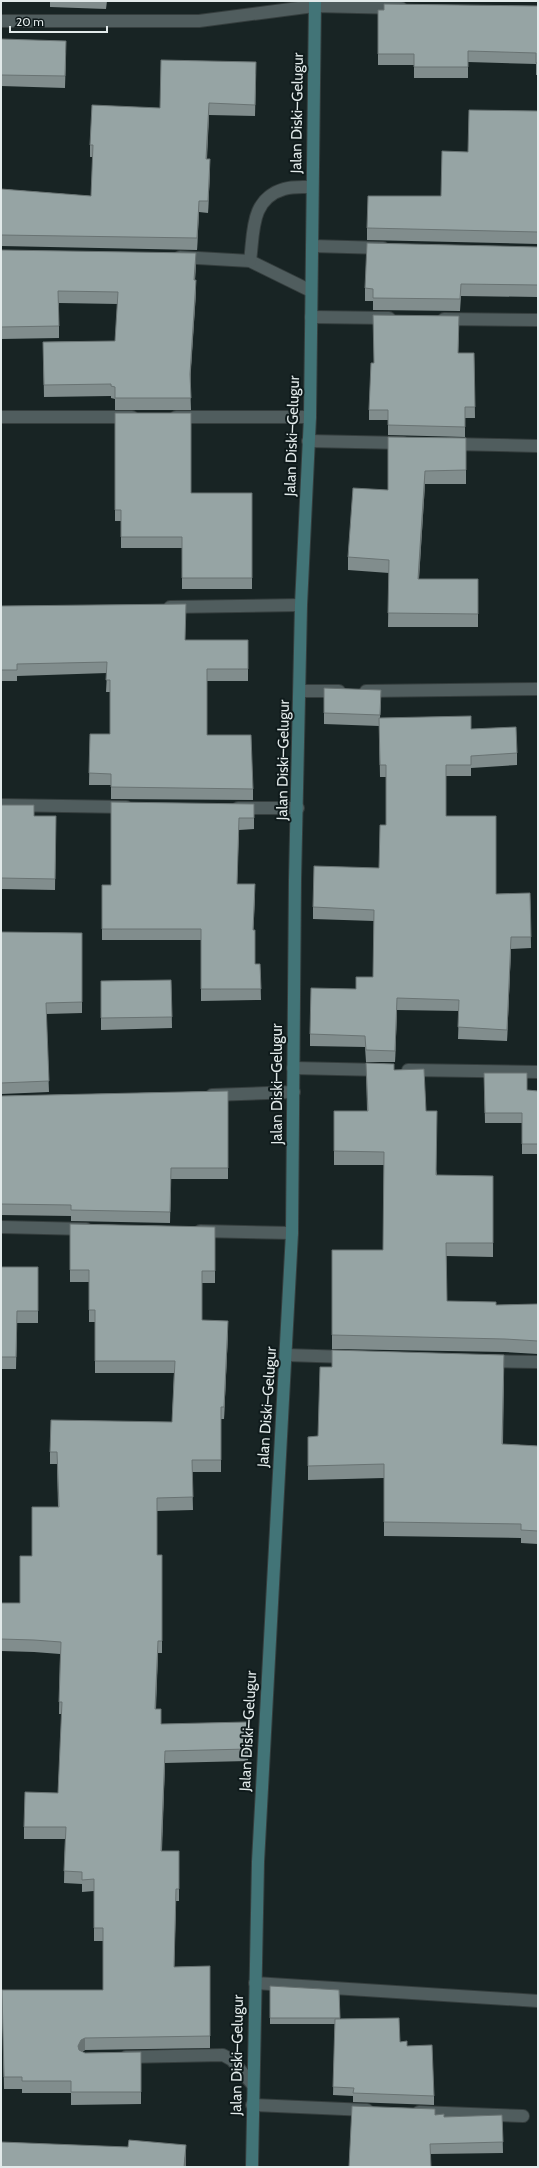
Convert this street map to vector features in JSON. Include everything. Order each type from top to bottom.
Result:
[{"type":"main road","name":"Jalan Diski–Gelugur","points":[[252,2167],[252,2084],[265,1714],[292,1234],[293,1068],[300,691],[310,417],[314,4]]},
{"type":"street","points":[[1,21],[199,21],[314,4],[410,8]]},
{"type":"street","points":[[250,261],[256,216],[262,202],[271,195],[285,188],[312,187]]},
{"type":"street","points":[[312,246],[398,248]]},
{"type":"street","points":[[172,257],[250,261],[311,291]]},
{"type":"street","points":[[311,317],[405,318]]},
{"type":"street","points":[[428,319],[538,320]]},
{"type":"street","points":[[1,417],[143,417]]},
{"type":"street","points":[[167,417],[310,417]]},
{"type":"street","points":[[308,441],[411,443]]},
{"type":"street","points":[[435,444],[538,446]]},
{"type":"street","points":[[159,607],[302,605]]},
{"type":"street","points":[[300,691],[538,689]]},
{"type":"street","points":[[1,805],[142,807]]},
{"type":"street","points":[[227,808],[298,808]]},
{"type":"street","points":[[293,1068],[538,1072]]},
{"type":"street","points":[[199,1095],[294,1092]]},
{"type":"street","points":[[1,1227],[97,1229]]},
{"type":"street","points":[[184,1231],[292,1234]]},
{"type":"street","points":[[286,1355],[357,1357]]},
{"type":"street","points":[[475,1360],[538,1362]]},
{"type":"street","points":[[255,1983],[538,2001]]},
{"type":"street","points":[[117,2057],[223,2055],[232,2060],[252,2084]]},
{"type":"street","points":[[252,2105],[380,2110]]},
{"type":"street","points":[[404,2111],[523,2116]]},
{"type":"building","points":[[384,4],[538,6],[538,63],[536,63],[536,53],[468,51],[468,67],[414,67],[414,54],[378,54],[378,10],[384,10]]},
{"type":"building","points":[[1,39],[66,41],[65,76],[1,75]]},
{"type":"building","points":[[161,60],[256,62],[255,105],[209,103],[206,159],[210,159],[208,201],[199,201],[197,238],[1,235],[1,189],[91,196],[93,145],[90,145],[92,105],[160,108]]},
{"type":"building","points":[[469,110],[538,111],[538,232],[367,228],[368,196],[441,196],[442,151],[468,152]]},
{"type":"building","points":[[367,243],[538,247],[538,285],[461,284],[460,299],[373,298],[373,289],[365,288]]},
{"type":"building","points":[[1,250],[196,253],[194,280],[196,280],[190,374],[191,398],[115,398],[115,387],[111,386],[111,384],[44,385],[43,342],[115,341],[118,292],[58,291],[59,326],[1,327]]},
{"type":"building","points":[[373,315],[459,316],[458,353],[474,353],[475,407],[465,407],[465,427],[388,425],[388,410],[369,410],[371,363],[374,363]]},
{"type":"building","points":[[115,413],[191,413],[191,493],[252,493],[252,578],[182,578],[182,537],[121,537],[121,510],[115,510]]},
{"type":"building","points":[[388,437],[466,438],[466,470],[425,471],[418,579],[478,579],[478,614],[388,613],[389,560],[348,557],[353,488],[388,490]]},
{"type":"building","points":[[186,604],[185,640],[248,640],[248,669],[207,669],[207,735],[251,735],[253,789],[111,787],[111,774],[89,773],[90,734],[110,734],[110,680],[106,680],[107,662],[17,664],[17,670],[1,670],[1,606]]},
{"type":"building","points":[[324,688],[381,690],[380,715],[324,713]]},
{"type":"building","points":[[471,716],[471,729],[516,727],[517,753],[471,756],[471,765],[446,765],[446,816],[496,816],[496,894],[530,893],[531,937],[511,937],[507,1030],[458,1027],[459,1000],[397,998],[395,1051],[366,1050],[365,1036],[310,1034],[311,988],[356,989],[356,977],[373,977],[374,910],[313,907],[314,866],[379,868],[380,825],[386,825],[386,765],[380,765],[379,718]]},
{"type":"building","points":[[111,802],[254,804],[254,818],[239,818],[237,884],[255,884],[253,930],[255,930],[255,964],[260,964],[261,989],[201,989],[201,929],[102,929],[102,885],[111,885]]},
{"type":"building","points":[[1,805],[34,805],[34,816],[56,816],[55,879],[1,878]]},
{"type":"building","points":[[1,932],[82,933],[82,1002],[46,1003],[49,1081],[1,1083]]},
{"type":"building","points":[[171,980],[172,1017],[101,1018],[101,981]]},
{"type":"building","points":[[366,1063],[394,1064],[394,1070],[424,1069],[426,1111],[437,1111],[436,1175],[493,1176],[493,1243],[446,1243],[447,1301],[496,1302],[496,1305],[538,1304],[538,1341],[332,1335],[332,1250],[383,1250],[384,1152],[334,1151],[334,1111],[368,1111]]},
{"type":"building","points":[[484,1073],[527,1073],[527,1090],[538,1091],[538,1144],[522,1144],[522,1113],[485,1113]]},
{"type":"building","points":[[228,1091],[228,1168],[171,1168],[170,1212],[71,1210],[71,1205],[1,1204],[1,1096]]},
{"type":"building","points":[[70,1224],[215,1227],[215,1271],[202,1271],[202,1320],[228,1321],[224,1407],[221,1407],[221,1460],[192,1460],[193,1497],[157,1498],[157,1555],[162,1555],[162,1641],[158,1641],[155,1709],[161,1709],[161,1724],[247,1722],[248,1749],[165,1751],[161,1851],[179,1851],[179,1889],[176,1889],[174,1967],[210,1966],[210,2036],[85,2038],[81,2040],[78,2046],[79,2050],[85,2053],[141,2052],[141,2092],[71,2092],[71,2081],[22,2081],[22,2077],[4,2077],[2,1990],[103,1990],[103,1928],[94,1928],[94,1879],[82,1880],[82,1872],[64,1871],[66,1827],[24,1827],[25,1792],[58,1793],[62,1702],[59,1702],[61,1642],[1,1639],[1,1603],[20,1603],[20,1556],[32,1556],[32,1507],[59,1507],[57,1452],[50,1452],[51,1420],[172,1422],[175,1361],[95,1361],[95,1310],[89,1310],[89,1270],[70,1270]]},
{"type":"building","points":[[1,1267],[38,1267],[38,1311],[17,1311],[16,1357],[1,1357]]},
{"type":"building","points":[[332,1350],[504,1355],[502,1444],[538,1446],[538,1531],[521,1530],[521,1524],[384,1522],[384,1464],[308,1466],[308,1437],[318,1436],[320,1367],[332,1367]]},
{"type":"building","points":[[270,1986],[339,1990],[340,2018],[270,2018]]},
{"type":"building","points":[[399,2018],[400,2042],[407,2041],[407,2046],[432,2045],[434,2096],[353,2093],[354,2088],[333,2087],[335,2019]]},
{"type":"building","points":[[352,2106],[435,2109],[435,2115],[444,2114],[444,2117],[502,2115],[503,2142],[430,2144],[431,2167],[349,2167]]},
{"type":"building","points":[[129,2140],[186,2145],[184,2167],[1,2167],[1,2142],[128,2147]]}]
